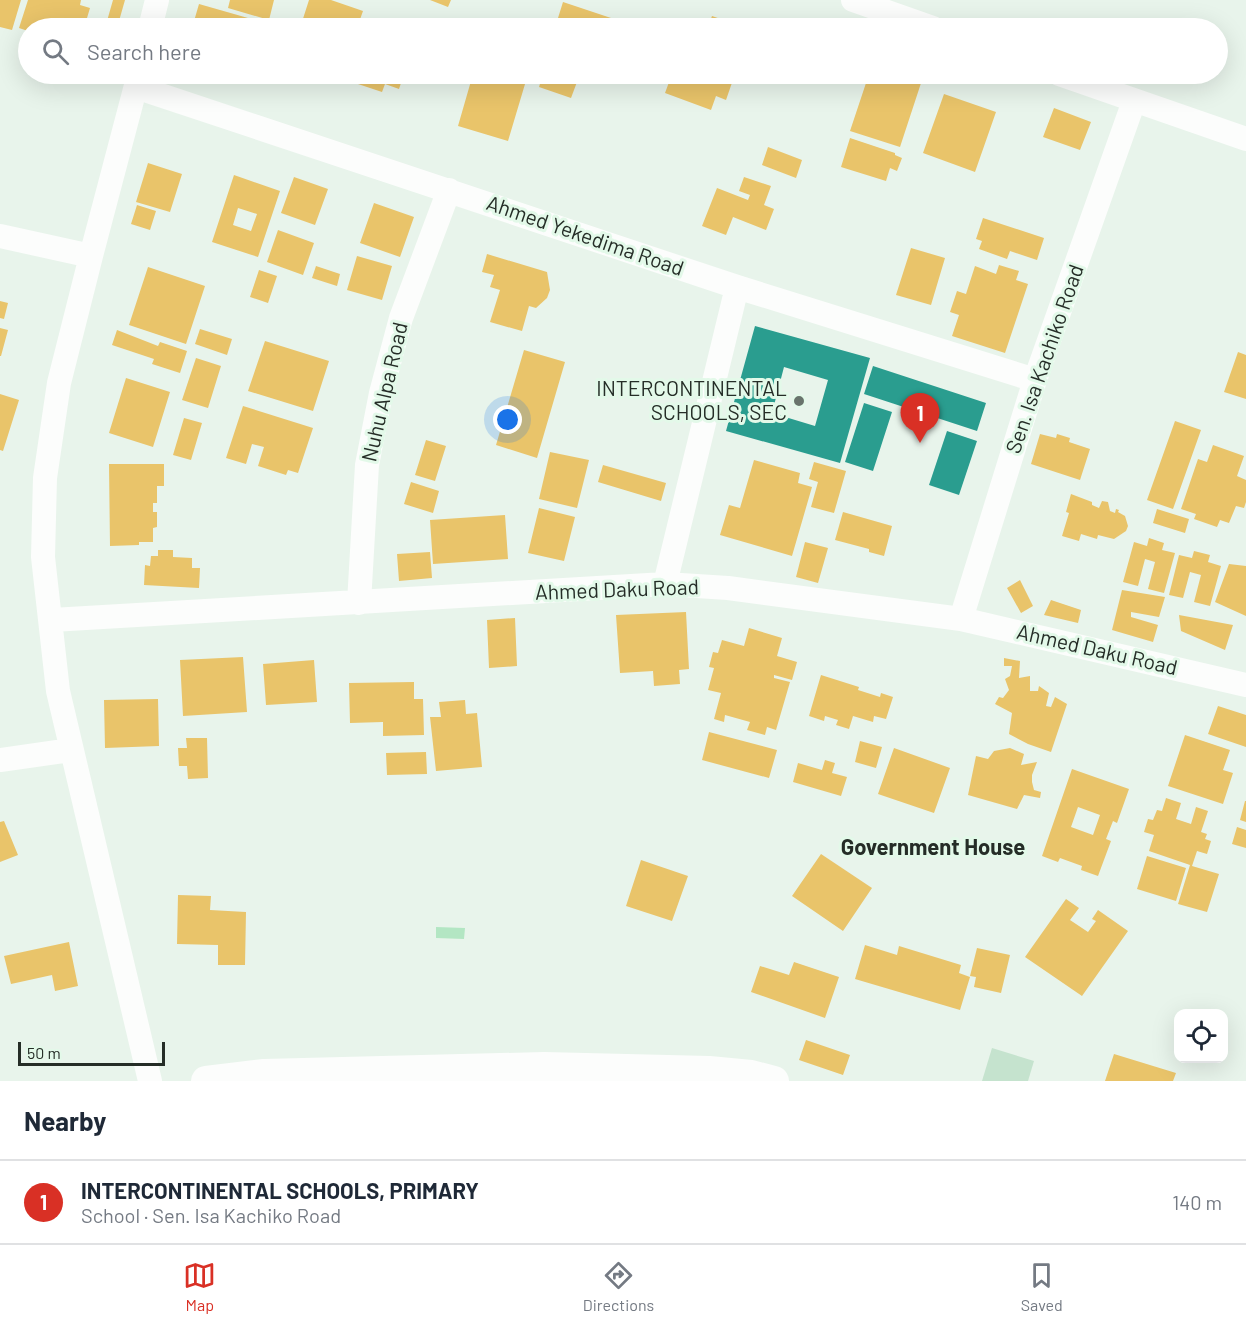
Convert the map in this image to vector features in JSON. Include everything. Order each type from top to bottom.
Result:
[{"type":"street","points":[[152,18],[157,0]]},
{"type":"street","points":[[853,0],[904,18]]},
{"type":"street","points":[[136,84],[60,383],[45,478],[44,557],[58,691],[150,1081]]},
{"type":"street","name":"Ahmed Yekedima Road","points":[[148,84],[449,190],[737,287],[1035,380]]},
{"type":"street","points":[[1087,84],[1246,139]]},
{"type":"street","name":"Sen. Isa Kachiko Road","points":[[961,619],[1035,380],[1134,101]]},
{"type":"street","name":"Nuhu Alpa Road","points":[[359,603],[367,465],[381,393],[401,318],[449,190]]},
{"type":"street","points":[[0,236],[91,256]]},
{"type":"street","points":[[665,584],[737,287]]},
{"type":"street","name":"Ahmed Daku Road","points":[[51,620],[665,584],[728,588],[961,619],[1246,685]]},
{"type":"street","points":[[0,760],[72,750]]},
{"type":"street","points":[[206,1081],[264,1074],[544,1067],[709,1071],[751,1075],[774,1081]]},
{"type":"shaded area","points":[[436,927],[465,928],[464,939],[436,938]]},
{"type":"shaded area","points":[[992,1048],[1034,1061],[1028,1081],[982,1081]]},
{"type":"building: Homes","points":[[0,0],[21,0],[12,30],[0,27]]},
{"type":"building: Homes","points":[[28,0],[81,0],[80,5],[90,8],[87,18],[22,18]]},
{"type":"building: Homes","points":[[113,0],[125,0],[120,18],[108,18]]},
{"type":"building: Homes","points":[[230,0],[274,0],[270,18],[228,8]]},
{"type":"building: Homes","points":[[309,0],[331,0],[363,11],[361,18],[303,18]]},
{"type":"building: Homes","points":[[430,0],[451,0],[448,7]]},
{"type":"building: Homes","points":[[563,2],[611,18],[558,18]]},
{"type":"building: Homes","points":[[199,4],[248,18],[195,18]]},
{"type":"building: Homes","points":[[358,84],[385,84],[382,92]]},
{"type":"building: Homes","points":[[385,84],[401,84],[399,89]]},
{"type":"building: Homes","points":[[470,84],[525,84],[508,141],[458,126]]},
{"type":"building: Homes","points":[[540,84],[576,84],[571,98],[539,87]]},
{"type":"building: Homes","points":[[668,84],[732,84],[726,100],[716,96],[711,110],[665,93]]},
{"type":"building: Homes","points":[[866,84],[921,84],[900,147],[850,131]]},
{"type":"building: Homes","points":[[944,94],[996,112],[975,172],[923,153]]},
{"type":"building: Homes","points":[[1054,108],[1091,122],[1080,150],[1043,137]]},
{"type":"building: Homes","points":[[850,138],[895,153],[902,158],[897,171],[890,168],[886,181],[841,167]]},
{"type":"building: Homes","points":[[768,147],[802,160],[796,178],[762,165]]},
{"type":"building: Homes","points":[[148,163],[182,174],[170,212],[136,202]]},
{"type":"building: Homes","points":[[234,175],[280,191],[258,257],[212,242]],"holes":[[[238,208],[257,214],[251,231],[233,225]]]},
{"type":"building: Homes","points":[[294,177],[328,189],[315,225],[281,213]]},
{"type":"building: Homes","points":[[744,177],[771,186],[764,205],[774,209],[766,230],[733,217],[726,235],[702,226],[717,188],[748,200],[750,195],[739,191]]},
{"type":"building: Homes","points":[[374,203],[414,217],[400,257],[360,243]]},
{"type":"building: Homes","points":[[137,205],[156,211],[150,230],[131,224]]},
{"type":"building: Homes","points":[[983,218],[1044,238],[1037,260],[1010,251],[1007,259],[979,249],[982,241],[976,239]]},
{"type":"building: Homes","points":[[278,230],[314,243],[303,275],[267,262]]},
{"type":"building: Homes","points":[[911,248],[945,258],[931,305],[896,295]]},
{"type":"building: Homes","points":[[487,254],[547,272],[550,290],[547,298],[536,308],[529,306],[522,331],[490,322],[500,290],[490,287],[494,275],[482,272]]},
{"type":"building: Homes","points":[[357,256],[392,266],[382,300],[347,290]]},
{"type":"building: Homes","points":[[999,265],[1019,271],[1016,280],[1028,284],[1005,353],[952,336],[959,315],[950,312],[957,291],[966,294],[975,266],[996,274]]},
{"type":"building: Homes","points":[[316,266],[340,274],[337,286],[312,278]]},
{"type":"building: Homes","points":[[148,267],[205,286],[186,344],[129,325]]},
{"type":"building: Homes","points":[[259,270],[277,276],[268,303],[250,297]]},
{"type":"building: Homes","points":[[0,301],[8,303],[4,319],[0,318]]},
{"type":"building: Homes","points":[[0,328],[8,330],[1,356],[0,356]]},
{"type":"building: Homes","points":[[200,329],[232,339],[227,355],[195,344]]},
{"type":"building: Homes","points":[[117,330],[158,346],[160,342],[187,351],[180,373],[152,364],[154,359],[112,345]]},
{"type":"building: Homes","points":[[265,341],[329,361],[313,411],[248,391]]},
{"type":"building: Homes","points":[[524,350],[565,362],[537,458],[496,445]]},
{"type":"building: Homes","points":[[1238,352],[1246,355],[1246,399],[1224,392]]},
{"type":"building: Homes","points":[[196,358],[221,366],[208,408],[182,400]]},
{"type":"building: Homes","points":[[126,378],[170,392],[153,447],[109,433]]},
{"type":"building: Homes","points":[[0,394],[19,400],[3,451],[0,450]]},
{"type":"building: Homes","points":[[243,406],[313,428],[298,473],[288,470],[286,475],[258,466],[264,447],[252,444],[246,464],[226,458]]},
{"type":"building: Homes","points":[[184,418],[202,423],[191,460],[173,455]]},
{"type":"building: Homes","points":[[1175,421],[1201,430],[1173,509],[1147,500]]},
{"type":"building: Homes","points":[[1040,434],[1056,438],[1057,434],[1070,438],[1069,442],[1090,449],[1080,480],[1031,464]]},
{"type":"building: Homes","points":[[426,440],[446,446],[435,481],[415,475]]},
{"type":"building: Homes","points":[[1213,445],[1244,456],[1237,476],[1246,480],[1244,508],[1236,506],[1229,523],[1220,520],[1217,527],[1194,519],[1196,514],[1181,509],[1198,459],[1207,462]]},
{"type":"building: Homes","points":[[550,452],[589,460],[577,508],[539,499]]},
{"type":"building: Homes","points":[[754,460],[800,473],[798,483],[812,487],[792,556],[720,535],[729,505],[740,508]]},
{"type":"building: Homes","points":[[814,462],[846,471],[834,513],[811,507],[818,482],[809,479]]},
{"type":"building: Homes","points":[[109,464],[164,464],[164,486],[157,486],[157,503],[153,503],[153,512],[157,512],[157,527],[153,528],[153,542],[110,546]]},
{"type":"building: Homes","points":[[603,465],[666,483],[661,501],[598,482]]},
{"type":"building: Homes","points":[[411,482],[439,491],[433,513],[404,504]]},
{"type":"building: Homes","points":[[1071,494],[1092,502],[1092,505],[1099,508],[1102,501],[1108,502],[1110,511],[1115,513],[1116,509],[1119,510],[1118,512],[1125,516],[1128,526],[1126,531],[1114,539],[1098,535],[1097,539],[1081,534],[1079,541],[1062,536],[1069,513],[1066,512]]},
{"type":"building: Homes","points":[[539,508],[575,517],[564,561],[528,553]]},
{"type":"building: Homes","points":[[1157,509],[1189,519],[1185,533],[1153,523]]},
{"type":"building: Homes","points":[[843,512],[892,526],[884,556],[869,552],[869,549],[835,540]]},
{"type":"building: Homes","points":[[505,515],[508,559],[433,564],[430,520]]},
{"type":"building: Homes","points":[[1149,538],[1164,543],[1162,550],[1175,553],[1164,593],[1148,589],[1155,562],[1145,559],[1138,586],[1123,582],[1134,542],[1147,546]]},
{"type":"building: Homes","points":[[805,542],[828,548],[818,583],[796,577]]},
{"type":"building: Homes","points":[[158,550],[173,550],[173,557],[192,558],[192,568],[200,568],[199,588],[144,585],[145,565],[150,566],[151,556],[158,556]]},
{"type":"building: Homes","points":[[1194,551],[1210,555],[1208,562],[1221,566],[1210,606],[1194,602],[1201,575],[1190,572],[1183,598],[1169,595],[1179,555],[1192,558]]},
{"type":"building: Homes","points":[[430,552],[432,578],[399,581],[397,554]]},
{"type":"building: Homes","points":[[1229,564],[1246,566],[1246,616],[1215,602]]},
{"type":"building: Homes","points":[[1020,580],[1033,606],[1021,613],[1007,588]]},
{"type":"building: Homes","points":[[1122,590],[1165,597],[1159,617],[1131,612],[1131,617],[1158,625],[1153,642],[1112,630]]},
{"type":"building: Homes","points":[[1051,600],[1081,610],[1078,623],[1044,615]]},
{"type":"building: Homes","points":[[686,612],[689,669],[679,670],[680,684],[654,686],[653,671],[620,673],[616,615]]},
{"type":"building: Homes","points":[[1179,615],[1233,625],[1225,650],[1181,631]]},
{"type":"building: Homes","points":[[515,618],[517,666],[489,668],[487,620]]},
{"type":"building: Homes","points":[[749,628],[782,638],[777,656],[797,662],[792,680],[774,675],[774,678],[790,682],[776,730],[767,727],[765,735],[747,730],[750,722],[725,715],[724,722],[714,719],[721,693],[708,690],[714,668],[709,667],[713,652],[718,653],[722,640],[744,646]]},
{"type":"building: Homes","points":[[243,657],[247,712],[183,716],[180,660]]},
{"type":"building: Homes","points":[[1004,658],[1020,661],[1019,678],[1030,676],[1030,691],[1038,691],[1039,686],[1049,693],[1046,706],[1051,707],[1055,697],[1067,704],[1051,752],[1009,734],[1012,713],[995,704],[999,697],[1003,698],[1009,690],[1005,679],[1010,676],[1012,666],[1004,666]]},
{"type":"building: Homes","points":[[314,660],[317,702],[266,705],[263,664]]},
{"type":"building: Homes","points":[[821,675],[859,687],[858,690],[880,697],[881,693],[893,697],[886,719],[874,716],[873,722],[853,716],[849,729],[836,725],[838,720],[825,716],[824,721],[809,716]]},
{"type":"building: Homes","points":[[414,682],[414,699],[423,699],[424,735],[383,736],[383,722],[350,723],[349,683]]},
{"type":"building: Homes","points":[[158,699],[159,746],[105,748],[104,700]]},
{"type":"building: Homes","points":[[465,700],[466,714],[477,713],[482,767],[436,771],[430,717],[441,717],[439,702]]},
{"type":"building: Homes","points":[[1218,706],[1246,715],[1246,747],[1208,734]]},
{"type":"building: Homes","points":[[709,732],[777,750],[769,778],[702,760]]},
{"type":"building: Homes","points":[[1185,735],[1230,750],[1223,770],[1233,773],[1223,804],[1168,786]]},
{"type":"building: Homes","points":[[186,738],[207,738],[208,778],[188,779],[187,766],[179,766],[178,748],[187,748]]},
{"type":"building: Homes","points":[[860,741],[882,747],[876,768],[855,762]]},
{"type":"building: Homes","points":[[894,748],[950,768],[934,813],[878,794]]},
{"type":"building: Homes","points":[[1010,748],[1024,754],[1021,765],[1037,762],[1032,782],[1034,790],[1041,792],[1040,798],[1024,795],[1017,809],[968,795],[976,756],[988,759],[994,751]]},
{"type":"building: Homes","points":[[426,752],[427,774],[387,775],[386,753]]},
{"type":"building: Homes","points":[[825,760],[835,763],[832,773],[847,777],[841,796],[793,782],[798,763],[822,770]]},
{"type":"building: Homes","points":[[1072,769],[1129,789],[1117,823],[1113,821],[1106,839],[1111,841],[1098,876],[1081,870],[1082,866],[1060,858],[1058,862],[1042,856]],"holes":[[[1078,807],[1100,815],[1093,835],[1071,827]]]},
{"type":"building: Homes","points":[[1166,798],[1181,803],[1176,819],[1191,824],[1196,807],[1208,811],[1201,832],[1207,834],[1205,839],[1211,841],[1207,854],[1197,851],[1192,866],[1219,874],[1207,912],[1178,904],[1190,865],[1149,851],[1154,835],[1144,832],[1148,819],[1153,820],[1157,810],[1162,811]]},
{"type":"building: Homes","points":[[1246,801],[1246,822],[1240,820]]},
{"type":"building: Homes","points":[[4,821],[18,855],[0,862],[0,822]]},
{"type":"building: Homes","points":[[1237,827],[1246,830],[1246,848],[1232,844]]},
{"type":"building: Homes","points":[[821,854],[872,888],[843,931],[792,896]]},
{"type":"building: Homes","points":[[1147,856],[1186,868],[1176,901],[1137,889]]},
{"type":"building: Homes","points":[[641,860],[688,876],[672,921],[626,906]]},
{"type":"building: Homes","points":[[178,895],[211,896],[210,910],[246,912],[245,965],[218,965],[218,945],[177,944]]},
{"type":"building: Homes","points":[[1066,899],[1079,908],[1070,920],[1088,932],[1096,921],[1092,919],[1098,910],[1128,931],[1082,996],[1025,957]]},
{"type":"building: Homes","points":[[69,942],[78,986],[55,991],[52,975],[11,984],[4,956]]},
{"type":"building: Homes","points":[[865,945],[897,955],[899,946],[961,965],[959,973],[970,977],[960,1010],[855,979]]},
{"type":"building: Homes","points":[[977,948],[1010,955],[1001,993],[974,987],[976,977],[970,976]]},
{"type":"building: Homes","points":[[794,962],[839,977],[825,1018],[751,992],[760,966],[789,975]]},
{"type":"building: Homes","points":[[806,1040],[850,1055],[843,1075],[799,1060]]},
{"type":"building: Homes","points":[[1114,1054],[1176,1073],[1173,1081],[1105,1081]]},
{"type":"building: Schools","points":[[755,326],[870,358],[840,463],[726,431]],"holes":[[[784,367],[828,380],[815,426],[772,413]]]},
{"type":"building: Schools","points":[[873,366],[986,403],[977,431],[864,394]]},
{"type":"building: Schools","points":[[864,403],[892,412],[873,471],[845,462]]},
{"type":"building: Schools","points":[[947,431],[977,441],[959,495],[929,485]]},
{"type":"place","name":"INTERCONTINENTAL SCHOOLS, SEC","points":[[799,401]]},
{"type":"place","name":"INTERCONTINENTAL SCHOOLS, PRIMARY","points":[[920,443]]},
{"type":"district","name":"Government House","points":[[933,847]]}]
